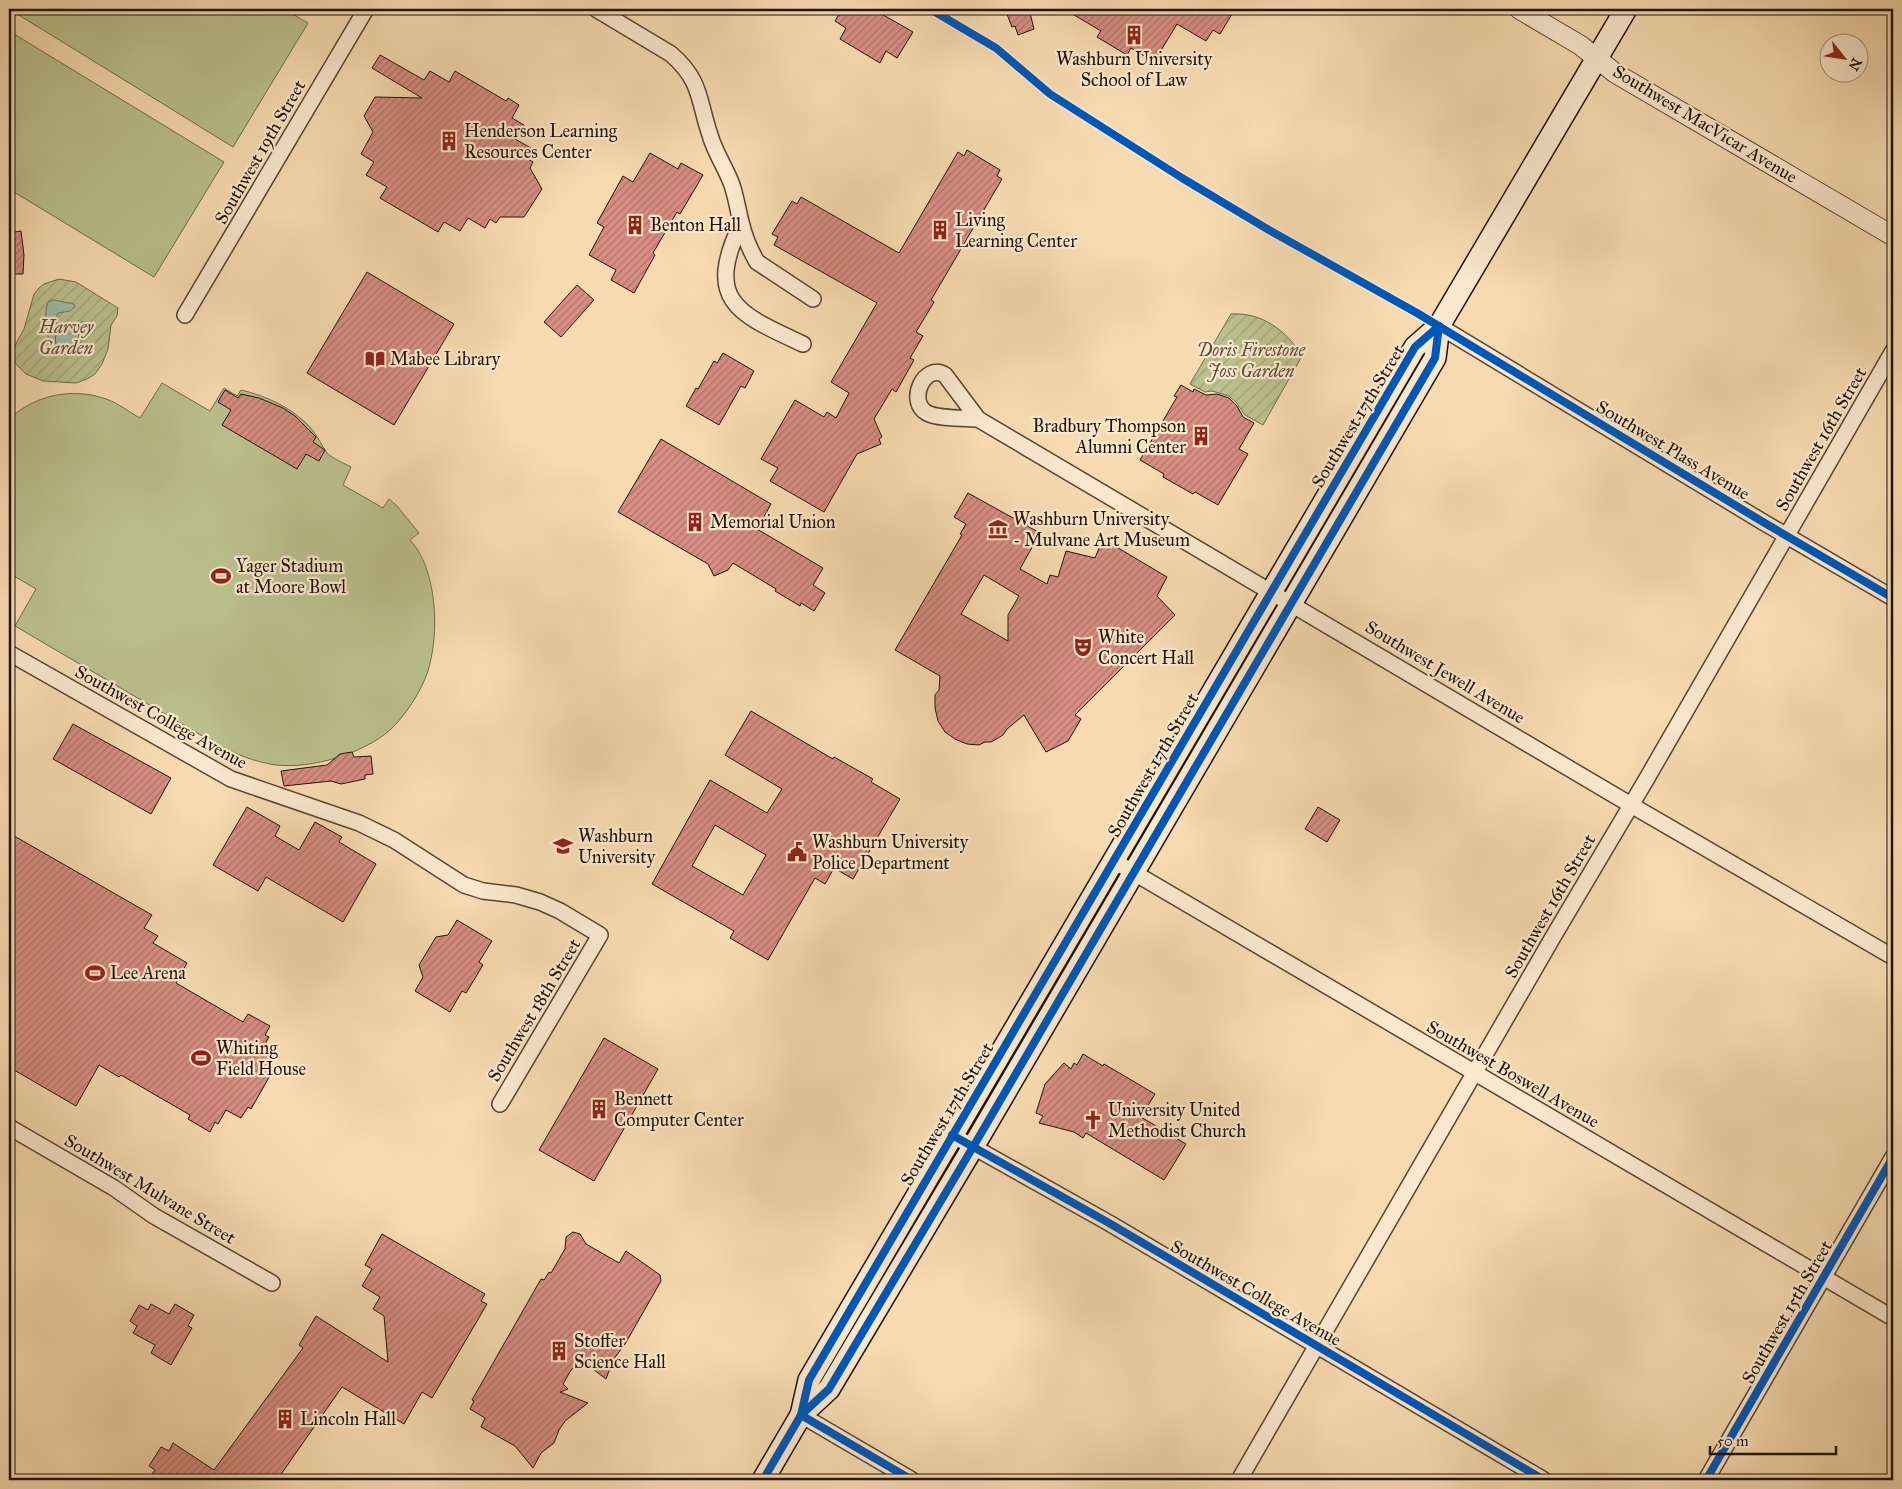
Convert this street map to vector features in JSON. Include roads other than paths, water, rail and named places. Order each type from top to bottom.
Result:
[{"type":"main road","name":"Southwest 17th Street","points":[[801,1416],[809,1380],[952,1135],[1415,347],[1439,326],[1626,9]]},
{"type":"main road","name":"Southwest 17th Street","points":[[763,1480],[801,1416],[829,1389],[973,1147],[1434,358],[1439,326]]},
{"type":"street","name":"Southwest 19th Street","points":[[186,315],[366,9]]},
{"type":"street","points":[[596,9],[670,54],[682,63],[691,75],[701,99],[711,140],[733,187],[741,224],[757,262],[813,299]]},
{"type":"street","name":"Southwest MacVicar Avenue","points":[[1519,9],[1580,45],[1615,73],[1893,236]]},
{"type":"street","points":[[741,224],[725,268],[726,285],[731,298],[739,309],[752,319],[803,344]]},
{"type":"street","name":"Southwest Plass Avenue","points":[[1439,326],[1786,536],[1893,598]]},
{"type":"street","name":"Southwest 16th Street","points":[[1239,1480],[1893,350]]},
{"type":"street","name":"Southwest Jewell Avenue","points":[[978,418],[1893,958]]},
{"type":"street","name":"Southwest College Avenue","points":[[9,653],[231,779],[359,823],[394,840],[464,885],[483,891],[516,895],[540,902],[560,911],[600,935]]},
{"type":"street","name":"Southwest Boswell Avenue","points":[[1114,861],[1474,1074],[1893,1318]]},
{"type":"street","name":"Southwest 18th Street","points":[[500,1104],[600,935]]},
{"type":"street","name":"Southwest Mulvane Street","points":[[9,1127],[114,1188],[154,1216],[272,1283]]},
{"type":"street","name":"Southwest College Avenue","points":[[952,1135],[1108,1223],[1544,1480]]},
{"type":"street","name":"Southwest 15th Street","points":[[1706,1480],[1893,1157]]},
{"type":"street","points":[[801,1416],[912,1480]]},
{"type":"water","points":[[54,300],[74,304],[75,307],[70,311],[58,313],[55,319],[57,325],[64,326],[85,322],[87,325],[80,344],[71,353],[65,355],[52,351],[46,326],[47,306],[49,301]]},
{"type":"place","name":"Washburn University School of Law","points":[[1134,35]]},
{"type":"place","name":"Henderson Learning Resources Center","points":[[449,141]]},
{"type":"place","name":"Benton Hall","points":[[635,225]]},
{"type":"place","name":"Living Learning Center","points":[[940,230]]},
{"type":"place","name":"Mabee Library","points":[[375,359]]},
{"type":"place","name":"Bradbury Thompson Alumni Center","points":[[1201,436]]},
{"type":"place","name":"Memorial Union","points":[[695,522]]},
{"type":"place","name":"Washburn University - Mulvane Art Museum","points":[[998,529]]},
{"type":"place","name":"Yager Stadium at Moore Bowl","points":[[221,576]]},
{"type":"place","name":"White Concert Hall","points":[[1083,647]]},
{"type":"place","name":"Washburn University","points":[[563,846]]},
{"type":"place","name":"Washburn University Police Department","points":[[797,852]]},
{"type":"place","name":"Lee Arena","points":[[95,973]]},
{"type":"place","name":"Whiting Field House","points":[[201,1058]]},
{"type":"place","name":"Bennett Computer Center","points":[[599,1109]]},
{"type":"place","name":"University United Methodist Church","points":[[1093,1120]]},
{"type":"place","name":"Stoffer Science Hall","points":[[559,1351]]},
{"type":"place","name":"Lincoln Hall","points":[[285,1419]]},
{"type":"park label","name":"Harvey Garden","points":[[66,337]]},
{"type":"park label","name":"Doris Firestone Joss Garden","points":[[1251,360]]}]
